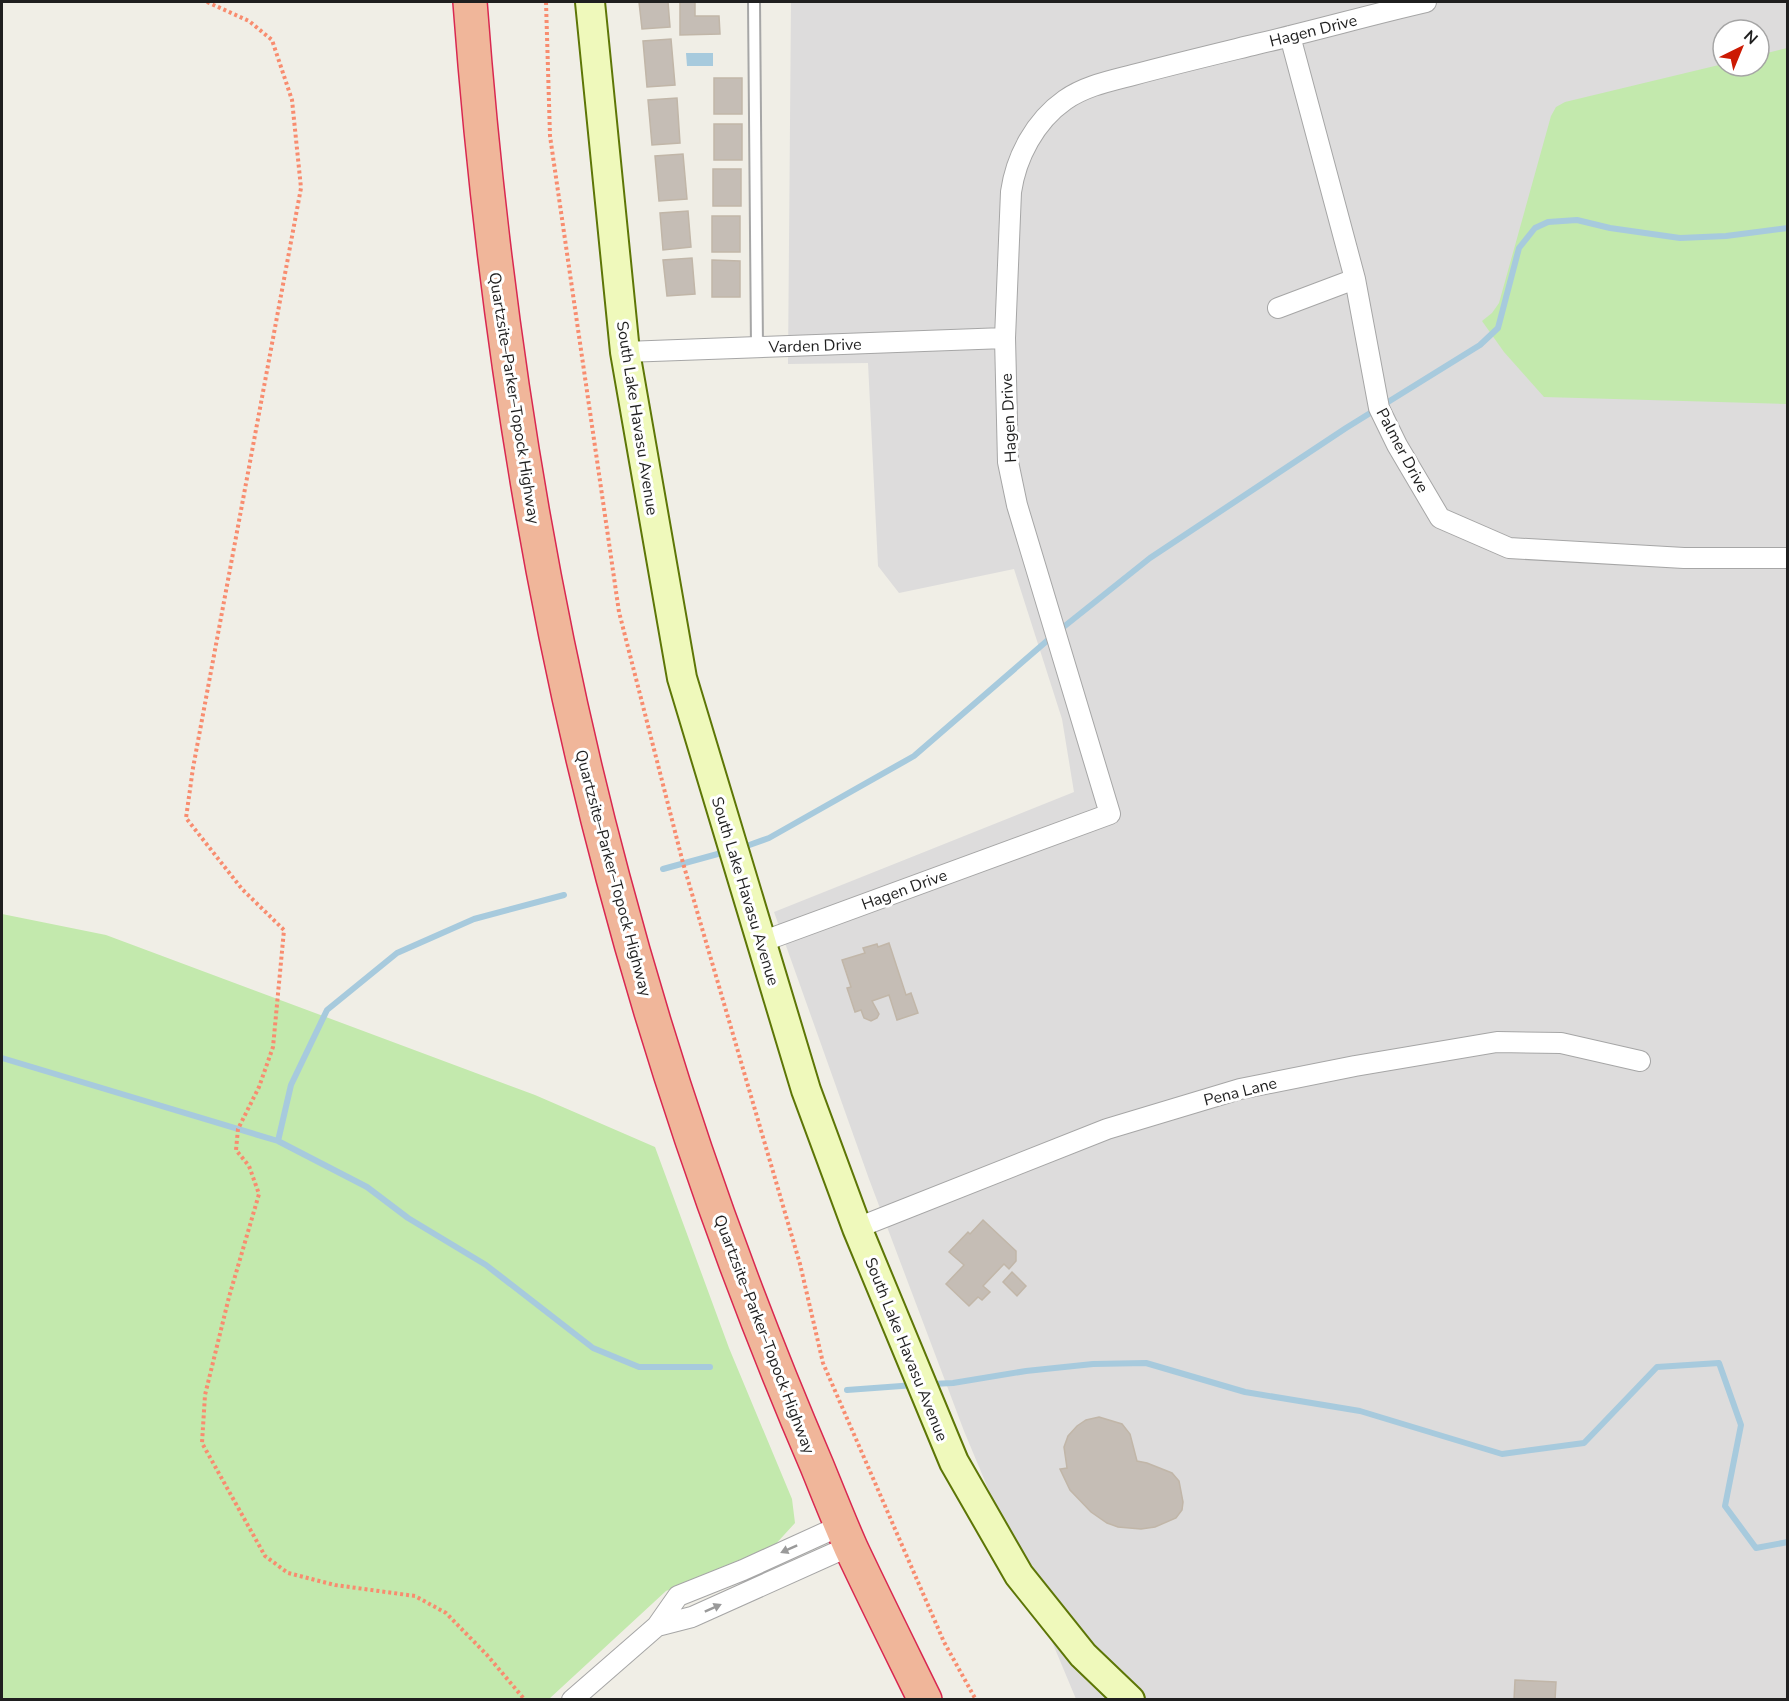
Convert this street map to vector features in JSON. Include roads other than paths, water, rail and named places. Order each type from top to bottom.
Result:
[{"type":"highway","name":"Quartzsite–Parker–Topock Highway","points":[[470,2],[478,112],[490,223],[515,411],[541,564],[585,770],[612,877],[642,984],[707,1184],[781,1381],[846,1535],[925,1700]]},
{"type":"main road","name":"South Lake Havasu Avenue","points":[[590,2],[626,352],[682,678],[806,1090],[857,1228],[954,1462],[1019,1575],[1083,1655],[1130,1700]]},
{"type":"street","name":"Hagen Drive","points":[[761,942],[1110,814],[1015,494],[1008,462],[1005,338],[1011,192],[1020,157],[1035,131],[1065,100],[1091,86],[1426,2]]},
{"type":"street","name":"Palmer Drive","points":[[1290,36],[1355,279],[1378,408],[1440,518],[1509,548],[1684,558],[1788,558]]},
{"type":"street","points":[[1278,308],[1355,279]]},
{"type":"street","name":"Varden Drive","points":[[626,352],[1005,338]]},
{"type":"street","name":"Pena Lane","points":[[857,1228],[1107,1129],[1240,1089],[1355,1066],[1497,1042],[1561,1043],[1640,1061]]},
{"type":"street","points":[[572,1700],[657,1626],[692,1617],[846,1535]]},
{"type":"lane","points":[[754,2],[757,347]]},
{"type":"water","points":[[686,53],[713,53],[713,66],[687,66]]},
{"type":"waterway","points":[[741,848],[769,838],[914,756],[1056,633],[1150,558],[1346,428],[1480,345],[1498,328],[1519,248],[1535,228],[1548,222],[1577,220],[1610,228],[1680,238],[1726,236],[1788,228]]},
{"type":"waterway","points":[[663,869],[725,852]]},
{"type":"waterway","points":[[278,1141],[291,1085],[327,1010],[397,953],[474,919],[564,895]]},
{"type":"waterway","points":[[2,1058],[278,1141],[367,1187],[408,1218],[486,1265],[593,1348],[639,1367],[710,1367]]},
{"type":"waterway","points":[[931,1384],[1093,1364],[1146,1363],[1245,1392],[1360,1411],[1502,1454],[1584,1443],[1657,1367],[1719,1363],[1741,1425],[1725,1506],[1756,1548],[1788,1542]]},
{"type":"waterway","points":[[847,1390],[915,1385]]}]
